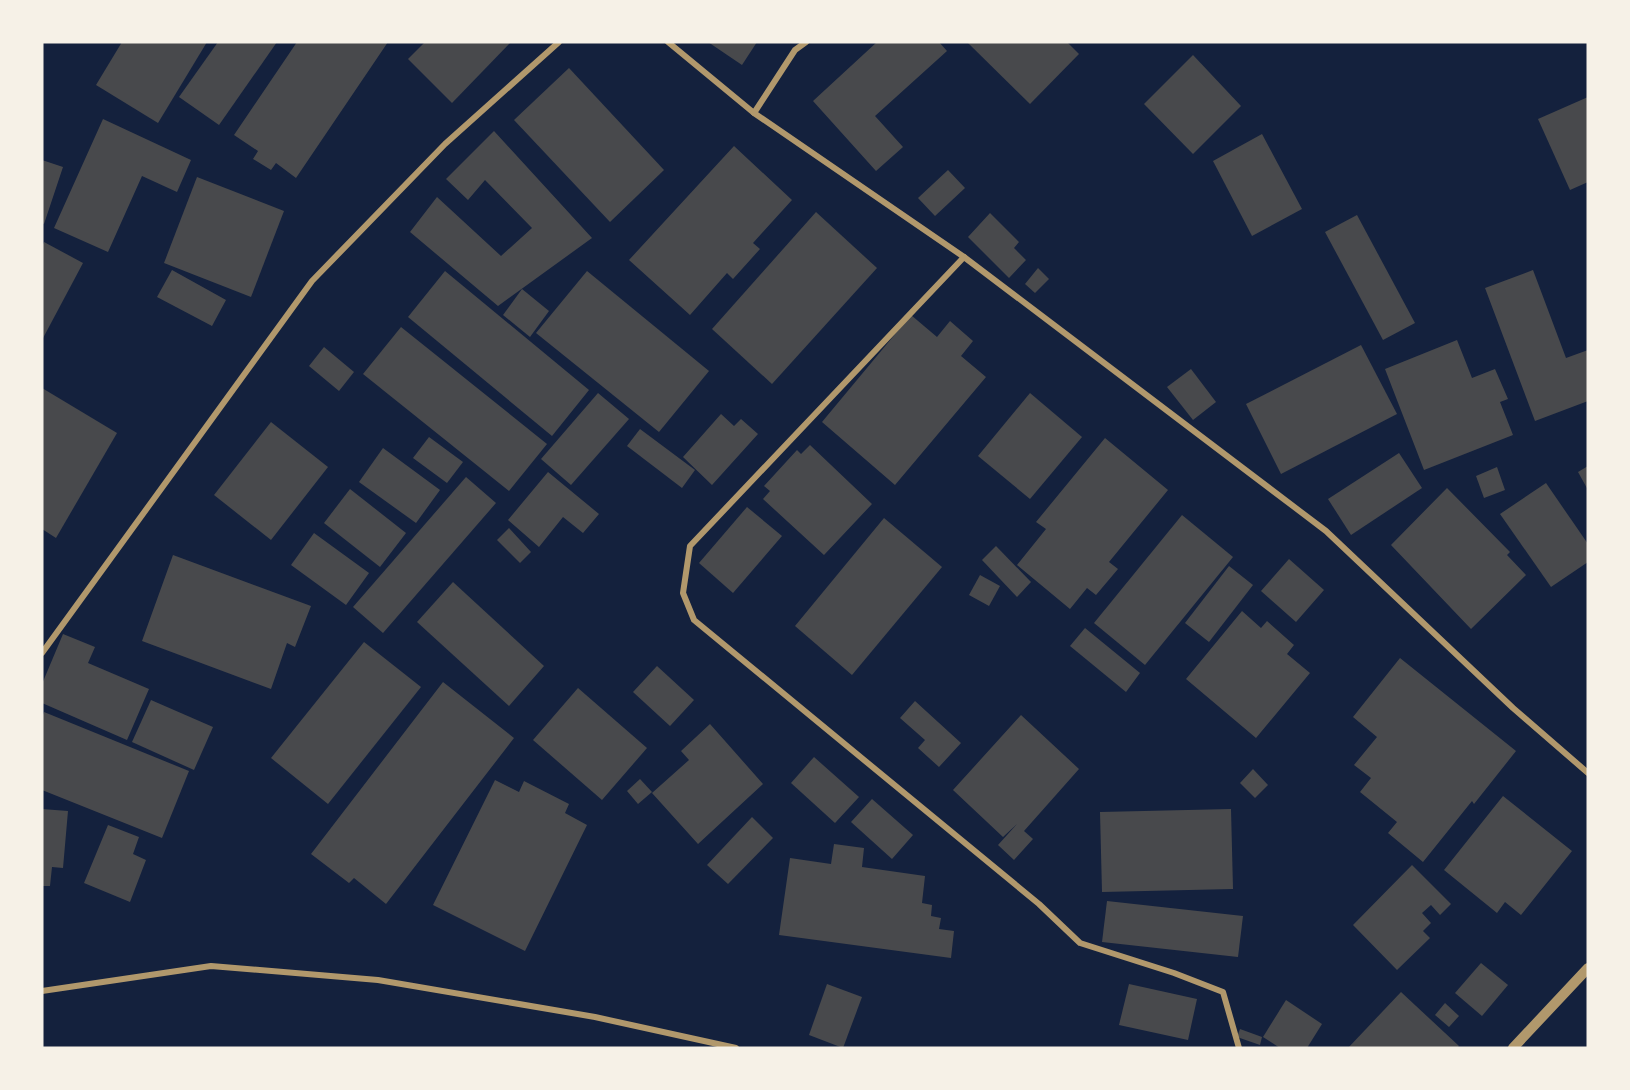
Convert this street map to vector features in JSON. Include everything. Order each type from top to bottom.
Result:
[{"type":"street","points":[[42,653],[312,281],[445,144],[559,42]]},
{"type":"street","points":[[668,42],[754,113],[964,258],[1326,531],[1513,708],[1588,773]]},
{"type":"street","points":[[754,113],[795,50],[806,42]]},
{"type":"street","points":[[964,258],[690,546],[682,593],[694,620],[1039,904],[1080,943],[1174,973],[1223,992],[1239,1048]]},
{"type":"street","points":[[42,991],[211,966],[378,980],[595,1017],[736,1048]]},
{"type":"street","points":[[1513,1048],[1588,968]]},
{"type":"building","points":[[122,42],[207,42],[158,123],[96,85]]},
{"type":"building","points":[[218,42],[277,42],[219,125],[179,97]]},
{"type":"building","points":[[297,42],[388,42],[296,178],[276,163],[271,170],[253,159],[258,151],[234,135]]},
{"type":"building","points":[[425,42],[511,42],[452,103],[408,59]]},
{"type":"building","points":[[708,42],[757,42],[742,65]]},
{"type":"building","points":[[877,42],[939,42],[947,51],[875,116],[903,147],[876,171],[813,101]]},
{"type":"building","points":[[967,42],[1067,42],[1079,54],[1030,104]]},
{"type":"building","points":[[1193,55],[1241,106],[1193,154],[1144,104]]},
{"type":"building","points":[[569,68],[664,170],[610,222],[514,120]]},
{"type":"building","points":[[1588,97],[1588,182],[1570,190],[1538,119]]},
{"type":"building","points":[[103,119],[191,160],[177,192],[142,176],[108,252],[54,228]]},
{"type":"building","points":[[494,131],[592,238],[498,306],[410,232],[437,197],[501,256],[532,228],[485,180],[468,200],[446,179]]},
{"type":"building","points":[[1262,134],[1302,209],[1252,236],[1213,161]]},
{"type":"building","points":[[734,146],[792,200],[753,243],[760,249],[733,279],[727,273],[690,315],[629,260]]},
{"type":"building","points":[[42,160],[63,167],[44,224],[42,223]]},
{"type":"building","points":[[948,170],[965,188],[935,216],[918,198]]},
{"type":"building","points":[[197,177],[284,211],[251,297],[164,263]]},
{"type":"building","points":[[816,212],[877,268],[772,384],[712,329]]},
{"type":"building","points":[[990,213],[1019,242],[1014,248],[1026,260],[1009,278],[968,237]]},
{"type":"building","points":[[1357,215],[1415,323],[1383,340],[1325,232]]},
{"type":"building","points":[[44,242],[83,263],[42,340],[42,247]]},
{"type":"building","points":[[1038,268],[1049,279],[1035,293],[1025,284]]},
{"type":"building","points":[[172,270],[226,300],[212,326],[157,297]]},
{"type":"building","points":[[1533,270],[1566,358],[1588,350],[1588,401],[1535,421],[1485,288]]},
{"type":"building","points":[[445,271],[589,390],[552,436],[408,317]]},
{"type":"building","points":[[587,271],[709,371],[659,432],[536,333]]},
{"type":"building","points":[[522,289],[549,311],[530,337],[503,315]]},
{"type":"building","points":[[911,315],[937,337],[950,321],[973,341],[961,356],[986,377],[895,485],[822,422]]},
{"type":"building","points":[[401,327],[547,444],[509,491],[363,374]]},
{"type":"building","points":[[1457,340],[1472,378],[1495,369],[1508,399],[1500,402],[1513,435],[1424,470],[1385,369]]},
{"type":"building","points":[[1361,345],[1397,414],[1281,474],[1246,404]]},
{"type":"building","points":[[324,347],[354,372],[339,391],[309,366]]},
{"type":"building","points":[[1191,369],[1216,402],[1193,420],[1167,387]]},
{"type":"building","points":[[42,388],[117,433],[56,538],[42,529]]},
{"type":"building","points":[[598,393],[629,419],[571,485],[541,459]]},
{"type":"building","points":[[1030,393],[1082,437],[1030,499],[978,456]]},
{"type":"building","points":[[721,414],[734,426],[741,419],[758,434],[712,485],[683,457]]},
{"type":"building","points":[[271,422],[328,467],[271,540],[214,495]]},
{"type":"building","points":[[640,429],[695,470],[682,488],[627,446]]},
{"type":"building","points":[[429,437],[463,462],[447,483],[413,458]]},
{"type":"building","points":[[1105,438],[1168,490],[1109,562],[1118,569],[1096,595],[1087,588],[1070,609],[1017,565],[1046,529],[1036,522]]},
{"type":"building","points":[[810,445],[872,504],[824,555],[763,499],[770,491],[764,486],[797,450],[801,454]]},
{"type":"building","points":[[383,448],[440,490],[416,523],[359,482]]},
{"type":"building","points":[[1399,453],[1422,488],[1351,535],[1328,499]]},
{"type":"building","points":[[1588,466],[1588,490],[1578,472]]},
{"type":"building","points":[[1497,467],[1505,490],[1484,498],[1476,476]]},
{"type":"building","points":[[548,472],[599,514],[583,533],[563,517],[539,547],[508,520]]},
{"type":"building","points":[[466,477],[496,503],[383,633],[353,607]]},
{"type":"building","points":[[1546,483],[1588,544],[1588,562],[1551,587],[1500,514]]},
{"type":"building","points":[[1447,488],[1510,552],[1507,555],[1526,575],[1471,629],[1391,545]]},
{"type":"building","points":[[350,489],[406,533],[380,567],[324,523]]},
{"type":"building","points":[[747,507],[782,536],[733,593],[699,563]]},
{"type":"building","points":[[1182,515],[1233,557],[1145,665],[1094,623]]},
{"type":"building","points":[[884,518],[942,567],[852,675],[795,626]]},
{"type":"building","points":[[509,528],[531,552],[520,563],[497,540]]},
{"type":"building","points":[[314,533],[369,573],[346,605],[291,565]]},
{"type":"building","points":[[996,546],[1031,582],[1017,597],[982,560]]},
{"type":"building","points":[[173,555],[311,606],[295,647],[287,643],[271,689],[142,641]]},
{"type":"building","points":[[1289,559],[1324,590],[1296,622],[1261,591]]},
{"type":"building","points":[[1229,566],[1253,585],[1209,642],[1185,623]]},
{"type":"building","points":[[980,575],[1000,586],[989,606],[969,595]]},
{"type":"building","points":[[453,582],[544,666],[509,706],[417,622]]},
{"type":"building","points":[[1242,611],[1261,628],[1267,621],[1294,645],[1287,654],[1310,673],[1256,738],[1186,679]]},
{"type":"building","points":[[1085,628],[1140,673],[1126,692],[1070,646]]},
{"type":"building","points":[[63,634],[95,647],[88,663],[149,689],[127,740],[42,703],[42,684]]},
{"type":"building","points":[[364,642],[421,687],[328,804],[271,758]]},
{"type":"building","points":[[1400,658],[1516,751],[1474,804],[1472,801],[1423,862],[1388,833],[1397,822],[1360,792],[1371,778],[1354,765],[1377,737],[1353,717]]},
{"type":"building","points":[[657,666],[694,700],[670,726],[633,692]]},
{"type":"building","points":[[443,682],[514,738],[386,904],[354,878],[349,883],[311,854]]},
{"type":"building","points":[[578,688],[647,748],[602,800],[533,740]]},
{"type":"building","points":[[151,700],[213,727],[194,770],[132,742]]},
{"type":"building","points":[[915,701],[961,743],[939,767],[918,748],[925,740],[900,718]]},
{"type":"building","points":[[44,712],[189,771],[162,838],[42,790],[42,718]]},
{"type":"building","points":[[1021,715],[1079,769],[1024,831],[1033,839],[1014,860],[998,845],[1017,824],[1003,837],[953,790]]},
{"type":"building","points":[[710,724],[763,784],[698,844],[652,793],[689,760],[681,751]]},
{"type":"building","points":[[814,757],[859,797],[835,823],[791,783]]},
{"type":"building","points":[[1253,769],[1268,785],[1255,798],[1240,783]]},
{"type":"building","points":[[640,779],[652,792],[638,804],[627,791]]},
{"type":"building","points":[[495,780],[519,792],[524,781],[569,804],[565,813],[587,825],[525,951],[433,905]]},
{"type":"building","points":[[1503,796],[1572,851],[1521,915],[1505,902],[1497,913],[1444,870]]},
{"type":"building","points":[[872,799],[913,835],[892,859],[851,822]]},
{"type":"building","points":[[42,809],[68,811],[63,868],[52,867],[50,886],[42,886]]},
{"type":"building","points":[[1231,809],[1233,889],[1102,892],[1100,812]]},
{"type":"building","points":[[752,817],[773,838],[728,884],[707,865]]},
{"type":"building","points":[[108,825],[139,837],[133,854],[146,860],[130,902],[84,883]]},
{"type":"building","points":[[834,844],[864,848],[862,867],[925,876],[922,903],[932,905],[931,916],[941,918],[939,929],[954,931],[951,958],[779,935],[790,858],[831,864]]},
{"type":"building","points":[[1412,865],[1451,904],[1440,915],[1431,905],[1422,913],[1431,923],[1423,931],[1430,938],[1397,970],[1353,925]]},
{"type":"building","points":[[1107,901],[1243,916],[1238,957],[1102,942]]},
{"type":"building","points":[[1481,963],[1508,985],[1482,1016],[1455,993]]},
{"type":"building","points":[[827,984],[862,997],[843,1048],[809,1035]]},
{"type":"building","points":[[1129,984],[1197,999],[1188,1040],[1119,1025]]},
{"type":"building","points":[[1401,992],[1459,1046],[1457,1048],[1348,1048]]},
{"type":"building","points":[[1286,1000],[1322,1024],[1307,1048],[1280,1048],[1263,1037]]},
{"type":"building","points":[[1445,1003],[1459,1016],[1449,1027],[1435,1015]]},
{"type":"building","points":[[1240,1029],[1262,1037],[1260,1045],[1237,1037]]}]
